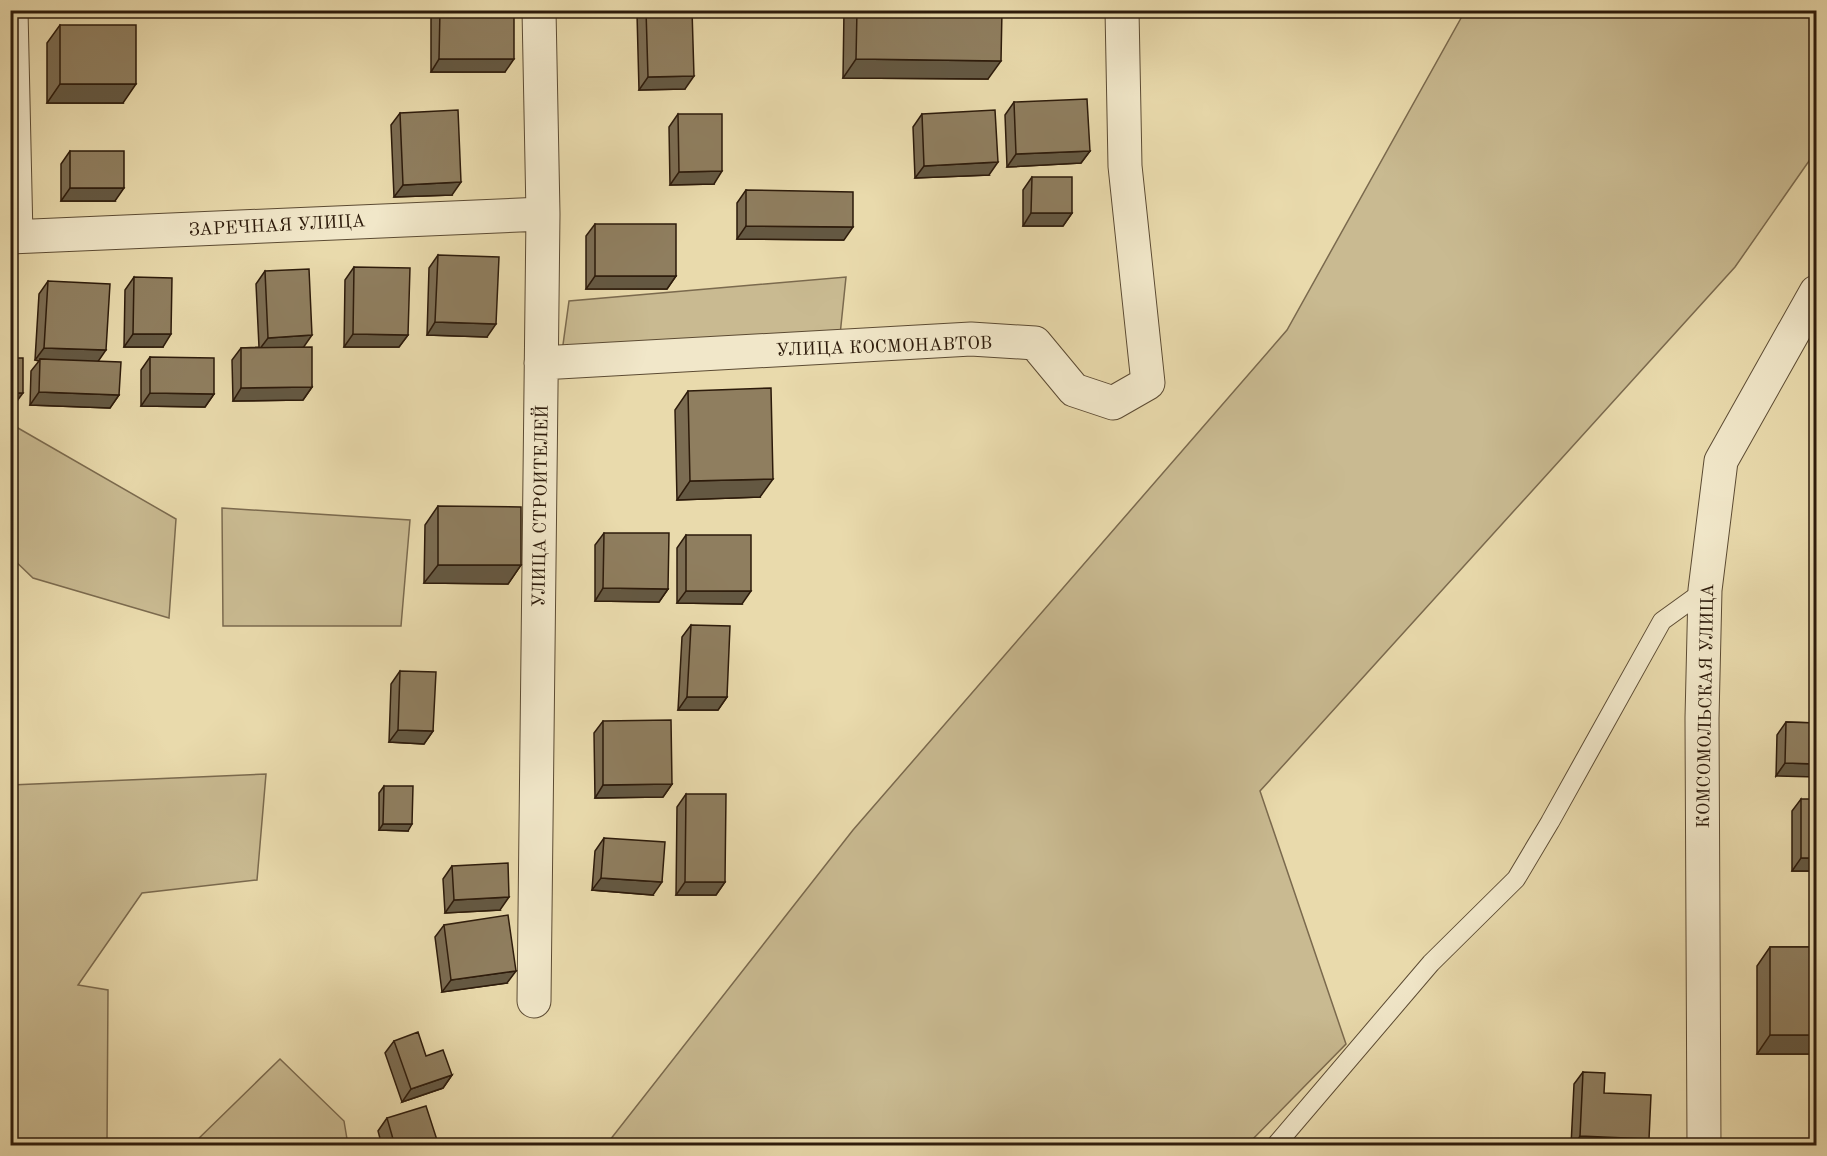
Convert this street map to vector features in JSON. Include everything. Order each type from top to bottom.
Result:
[{"type":"street","points":[[11,10],[13,237]]},
{"type":"street","name":"УЛИЦА СТРОИТЕЛЕЙ","points":[[534,1001],[543,214],[539,10]]},
{"type":"street","name":"УЛИЦА КОСМОНАВТОВ","points":[[541,363],[971,339],[1035,343],[1074,390],[1113,403],[1148,384],[1125,166],[1122,10]]},
{"type":"street","name":"ЗАРЕЧНАЯ УЛИЦА","points":[[13,237],[543,214]]},
{"type":"street","name":"КОМСОМОЛЬСКАЯ УЛИЦА","points":[[1704,1146],[1702,718],[1705,590],[1721,461],[1816,292]]},
{"type":"lane","points":[[1275,1146],[1431,963],[1516,879],[1662,621],[1705,590]]},
{"type":"shaded area","points":[[1465,11],[1816,11],[1816,151],[1735,267],[1260,791],[1346,1044],[1247,1145],[606,1145],[853,830],[1287,330]]},
{"type":"shaded area","points":[[846,277],[840,335],[562,352],[569,301]]},
{"type":"shaded area","points":[[11,424],[176,519],[169,618],[33,578],[11,557]]},
{"type":"shaded area","points":[[222,508],[410,520],[401,626],[223,626]]},
{"type":"shaded area","points":[[266,774],[257,880],[142,893],[78,985],[108,990],[107,1145],[11,1145],[10,976],[14,976],[10,975],[11,785]]},
{"type":"shaded area","points":[[280,1059],[344,1121],[348,1145],[192,1145]]},
{"type":"building","points":[[440,10],[514,10],[514,59],[439,59]]},
{"type":"building","points":[[646,10],[692,10],[694,76],[648,77]]},
{"type":"building","points":[[857,10],[1002,10],[1001,61],[856,59]]},
{"type":"building","points":[[60,25],[136,25],[136,84],[60,84]]},
{"type":"building","points":[[1087,99],[1090,151],[1016,154],[1014,102]]},
{"type":"building","points":[[458,110],[461,182],[403,185],[400,113]]},
{"type":"building","points":[[995,110],[998,162],[924,166],[922,114]]},
{"type":"building","points":[[678,114],[722,114],[722,171],[679,172]]},
{"type":"building","points":[[70,151],[124,151],[124,188],[70,188]]},
{"type":"building","points":[[1032,177],[1072,177],[1072,213],[1031,213]]},
{"type":"building","points":[[746,190],[853,192],[853,227],[746,226]]},
{"type":"building","points":[[595,224],[676,224],[676,276],[595,276]]},
{"type":"building","points":[[438,255],[499,257],[496,324],[435,322]]},
{"type":"building","points":[[354,267],[410,268],[408,335],[353,334]]},
{"type":"building","points":[[309,269],[312,335],[268,338],[265,271]]},
{"type":"building","points":[[134,277],[172,278],[171,334],[133,334]]},
{"type":"building","points":[[48,281],[110,284],[106,350],[44,348]]},
{"type":"building","points":[[312,347],[312,387],[241,388],[241,348]]},
{"type":"building","points":[[150,357],[214,358],[214,394],[150,393]]},
{"type":"building","points":[[10,358],[23,358],[23,393],[10,393]]},
{"type":"building","points":[[40,359],[121,362],[119,395],[39,392]]},
{"type":"building","points":[[771,388],[773,479],[690,481],[688,391]]},
{"type":"building","points":[[438,506],[521,507],[521,565],[438,565]]},
{"type":"building","points":[[604,533],[669,533],[668,589],[603,588]]},
{"type":"building","points":[[686,535],[751,535],[751,591],[686,591]]},
{"type":"building","points":[[691,625],[730,626],[727,697],[687,697]]},
{"type":"building","points":[[400,671],[436,672],[433,731],[398,730]]},
{"type":"building","points":[[671,720],[672,784],[603,785],[603,721]]},
{"type":"building","points":[[1786,722],[1816,723],[1816,764],[1785,763]]},
{"type":"building","points":[[384,786],[413,786],[412,824],[383,824]]},
{"type":"building","points":[[686,794],[726,794],[725,882],[685,882]]},
{"type":"building","points":[[1801,799],[1816,799],[1816,858],[1801,858]]},
{"type":"building","points":[[604,838],[665,842],[662,882],[601,878]]},
{"type":"building","points":[[508,863],[509,897],[454,900],[452,866]]},
{"type":"building","points":[[508,915],[516,971],[451,980],[444,925]]},
{"type":"building","points":[[1770,947],[1816,947],[1816,1035],[1770,1035]]},
{"type":"building","points":[[418,1032],[426,1056],[443,1050],[452,1075],[411,1089],[394,1041]]},
{"type":"building","points":[[1583,1072],[1605,1073],[1604,1093],[1651,1095],[1649,1139],[1580,1136]]},
{"type":"building","points":[[426,1106],[437,1140],[419,1146],[395,1146],[387,1118]]}]
